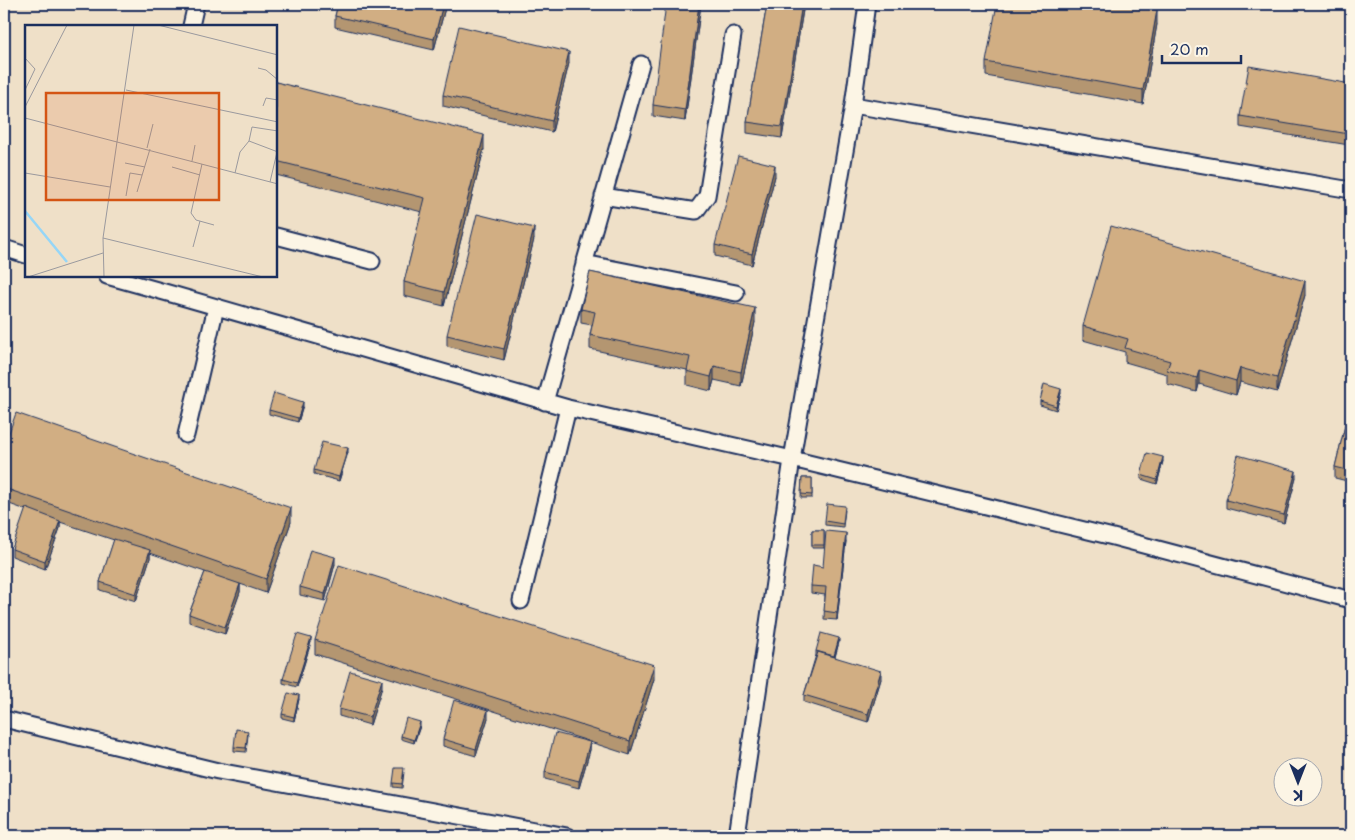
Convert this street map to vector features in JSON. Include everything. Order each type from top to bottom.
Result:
[{"type":"lane","points":[[191,25],[196,4]]},
{"type":"lane","points":[[737,836],[792,459],[853,105],[867,4]]},
{"type":"lane","points":[[603,196],[696,212],[707,196],[733,35]]},
{"type":"lane","points":[[545,402],[641,64]]},
{"type":"lane","points":[[853,105],[1351,190]]},
{"type":"lane","points":[[278,237],[372,262]]},
{"type":"lane","points":[[4,248],[25,254]]},
{"type":"lane","points":[[584,263],[736,293]]},
{"type":"lane","points":[[122,278],[137,280],[216,307],[545,402],[792,459],[1112,537],[1351,600]]},
{"type":"lane","points":[[186,435],[216,307]]},
{"type":"lane","points":[[521,601],[568,408]]},
{"type":"lane","points":[[4,719],[218,770],[566,836]]},
{"type":"building","points":[[338,4],[443,4],[434,39],[335,16]]},
{"type":"building","points":[[666,4],[699,4],[685,110],[653,105]]},
{"type":"building","points":[[767,4],[802,4],[782,127],[747,122]]},
{"type":"building","points":[[997,4],[1123,4],[1157,10],[1143,90],[986,62]]},
{"type":"building","points":[[459,26],[569,52],[552,121],[443,95]]},
{"type":"building","points":[[1249,66],[1351,84],[1349,134],[1240,116]]},
{"type":"building","points":[[278,83],[484,135],[444,292],[404,282],[425,198],[278,161]]},
{"type":"building","points":[[738,156],[775,165],[752,254],[715,245]]},
{"type":"building","points":[[477,214],[534,228],[504,349],[447,335]]},
{"type":"building","points":[[1111,226],[1305,281],[1277,378],[1240,368],[1236,381],[1199,370],[1197,378],[1167,370],[1170,361],[1125,348],[1128,339],[1083,326]]},
{"type":"building","points":[[590,272],[755,308],[741,372],[714,366],[711,377],[687,371],[690,357],[590,335],[595,312],[581,309]]},
{"type":"building","points":[[1044,384],[1061,389],[1056,406],[1040,401]]},
{"type":"building","points":[[274,393],[303,402],[298,418],[269,410]]},
{"type":"building","points":[[1351,401],[1351,471],[1335,467]]},
{"type":"building","points":[[16,413],[291,508],[266,579],[4,488],[4,447]]},
{"type":"building","points":[[322,442],[348,448],[339,477],[314,470]]},
{"type":"building","points":[[1147,453],[1163,457],[1157,480],[1141,475]]},
{"type":"building","points":[[1238,455],[1296,471],[1284,515],[1226,500]]},
{"type":"building","points":[[802,478],[812,478],[812,495],[801,494]]},
{"type":"building","points":[[827,504],[845,506],[843,524],[825,521]]},
{"type":"building","points":[[26,508],[60,521],[45,561],[12,549]]},
{"type":"building","points":[[812,530],[824,530],[824,545],[812,545]]},
{"type":"building","points":[[826,531],[846,533],[837,613],[824,611],[826,587],[811,586],[813,565],[823,567]]},
{"type":"building","points":[[114,539],[150,550],[136,594],[100,582]]},
{"type":"building","points":[[310,550],[335,557],[325,594],[300,587]]},
{"type":"building","points":[[339,565],[654,665],[630,741],[315,640]]},
{"type":"building","points":[[205,572],[240,584],[225,627],[189,614]]},
{"type":"building","points":[[821,633],[839,638],[834,656],[816,651]]},
{"type":"building","points":[[297,634],[311,638],[297,683],[283,679]]},
{"type":"building","points":[[818,652],[881,671],[868,714],[804,695]]},
{"type":"building","points":[[350,671],[382,680],[370,717],[339,709]]},
{"type":"building","points":[[288,693],[299,695],[294,717],[282,714]]},
{"type":"building","points":[[454,700],[488,710],[476,749],[443,739]]},
{"type":"building","points":[[406,718],[420,722],[414,740],[401,736]]},
{"type":"building","points":[[236,729],[248,731],[246,748],[234,747]]},
{"type":"building","points":[[555,733],[590,742],[579,781],[545,772]]},
{"type":"building","points":[[395,768],[404,768],[402,784],[393,783]]}]
